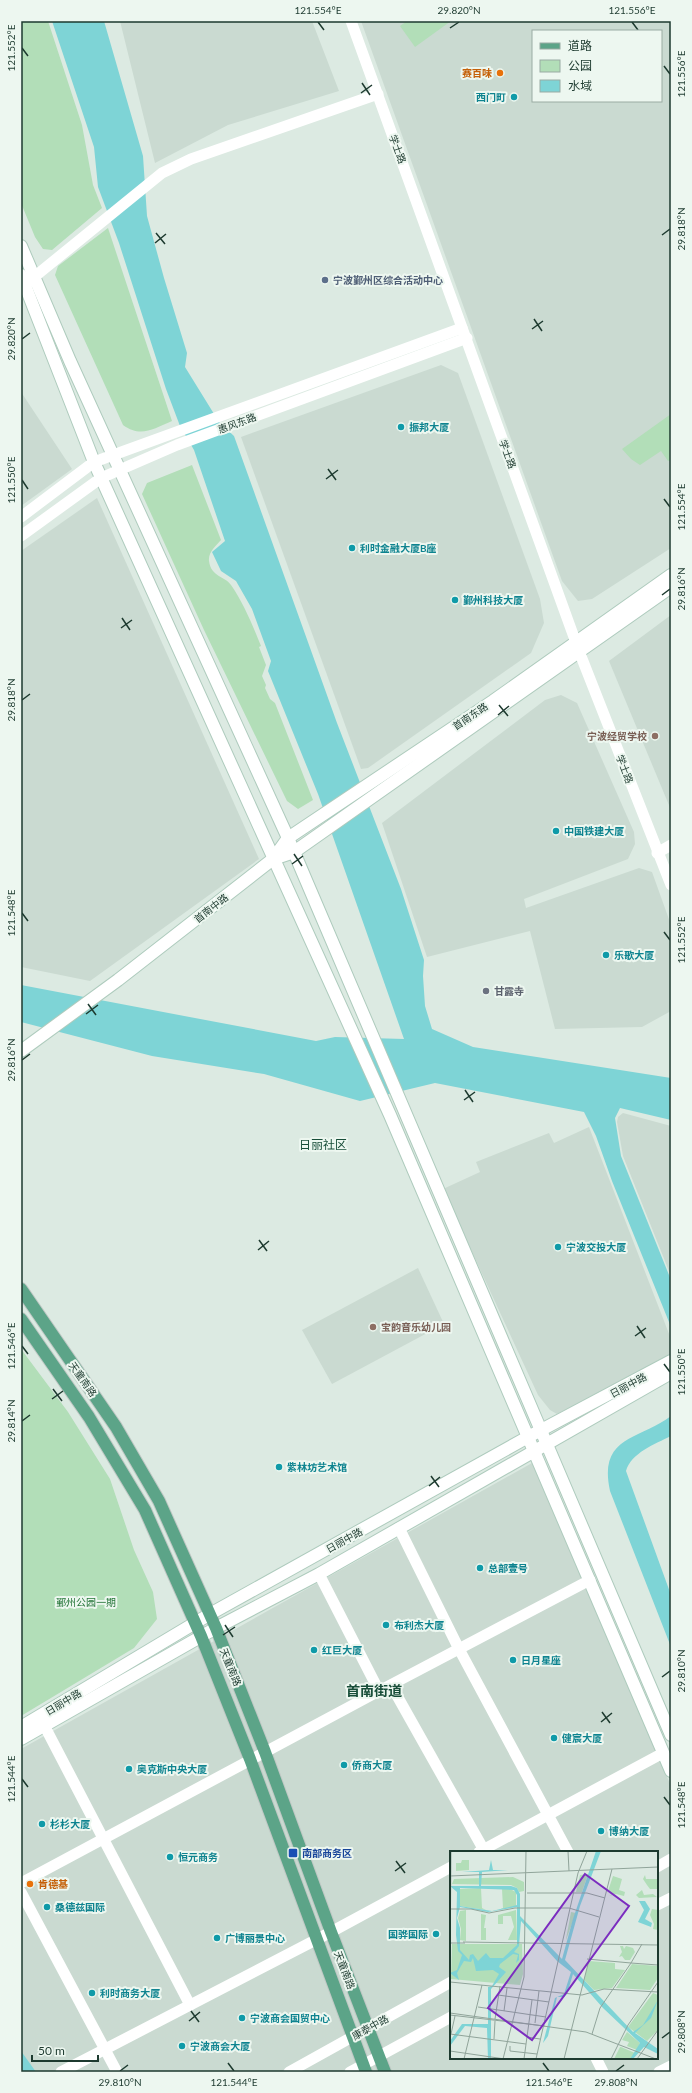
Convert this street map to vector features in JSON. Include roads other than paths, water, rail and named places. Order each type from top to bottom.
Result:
[{"type":"main road","points":[[21,246],[25,281],[94,462],[390,1115],[671,1770]]},
{"type":"main road","points":[[25,281],[113,455],[288,838],[671,1734]]},
{"type":"main road","name":"首南东路","points":[[306,842],[380,791],[577,647],[671,575]]},
{"type":"main road","name":"首南东路","points":[[273,859],[288,838],[493,701],[671,587]]},
{"type":"main road","name":"首南中路","points":[[21,1051],[118,980],[273,859],[294,852],[306,842]]},
{"type":"main road","name":"天童南路","points":[[21,1289],[116,1426],[159,1501],[216,1628],[265,1752],[331,1932],[385,2072]]},
{"type":"main road","name":"天童南路","points":[[21,1318],[89,1417],[146,1510],[201,1636],[250,1759],[365,2068]]},
{"type":"main road","name":"日丽中路","points":[[21,1727],[210,1614],[528,1437],[669,1369]]},
{"type":"main road","name":"日丽中路","points":[[21,1739],[201,1636],[319,1574],[547,1444],[669,1369]]},
{"type":"street","name":"学士路","points":[[351,21],[465,333],[577,647],[657,853],[671,885]]},
{"type":"street","points":[[25,281],[86,235],[162,173],[191,159],[378,94]]},
{"type":"street","name":"惠风东路","points":[[21,517],[94,462],[228,412],[465,333]]},
{"type":"street","name":"惠风东路","points":[[21,536],[101,478],[177,445],[232,425],[465,333]]},
{"type":"street","points":[[657,853],[671,845]]},
{"type":"street","points":[[399,1528],[459,1649],[567,1851]]},
{"type":"street","points":[[319,1574],[379,1691]]},
{"type":"street","points":[[21,1883],[250,1759],[590,1580]]},
{"type":"street","points":[[391,1685],[483,1851],[663,1753]]},
{"type":"street","points":[[44,1725],[190,2005]]},
{"type":"street","points":[[658,1866],[671,1859]]},
{"type":"street","points":[[61,2072],[331,1932],[450,1868]]},
{"type":"street","points":[[21,1892],[117,2072]]},
{"type":"street","points":[[658,1904],[671,1898]]},
{"type":"street","name":"康泰中路","points":[[289,2072],[450,1983]]},
{"type":"street","points":[[350,2072],[365,2068],[379,2056],[450,2018]]},
{"type":"street","points":[[596,2059],[603,2072]]},
{"type":"street","points":[[659,2072],[671,2066]]},
{"type":"water","points":[[52,21],[104,21],[143,156],[147,216],[187,353],[185,367],[219,422],[234,436],[337,723],[401,889],[424,960],[423,976],[425,1006],[432,1029],[473,1047],[671,1078],[671,1120],[620,1108],[615,1118],[621,1156],[671,1280],[671,1327],[612,1181],[596,1136],[584,1112],[435,1083],[360,1101],[264,1074],[152,1056],[21,1022],[21,985],[316,1041],[335,1037],[404,1039],[318,794],[268,671],[271,661],[252,609],[236,581],[221,571],[212,552],[225,541],[194,450],[180,426],[166,389],[119,243],[98,187],[94,147]]},
{"type":"water","points":[[671,1416],[671,1436],[638,1454],[633,1459],[626,1471],[671,1595],[671,1647],[610,1491],[608,1473],[610,1459],[616,1449],[634,1436],[659,1424]]},
{"type":"water","points":[[21,2051],[36,2072],[21,2072]]},
{"type":"place","name":"赛百味","points":[[500,73]]},
{"type":"place","name":"西门町","points":[[514,97]]},
{"type":"place","name":"宁波鄞州区综合活动中心","points":[[325,280]]},
{"type":"place","name":"振邦大厦","points":[[401,427]]},
{"type":"place","name":"利时金融大厦B座","points":[[352,548]]},
{"type":"place","name":"鄞州科技大厦","points":[[455,600]]},
{"type":"place","name":"宁波经贸学校","points":[[655,736]]},
{"type":"place","name":"中国铁建大厦","points":[[556,831]]},
{"type":"place","name":"乐歌大厦","points":[[606,955]]},
{"type":"place","name":"甘露寺","points":[[486,991]]},
{"type":"place","name":"宁波交投大厦","points":[[558,1247]]},
{"type":"place","name":"宝韵音乐幼儿园","points":[[373,1327]]},
{"type":"place","name":"紫林坊艺术馆","points":[[279,1467]]},
{"type":"place","name":"总部壹号","points":[[480,1568]]},
{"type":"place","name":"布利杰大厦","points":[[386,1625]]},
{"type":"place","name":"红巨大厦","points":[[314,1650]]},
{"type":"place","name":"日月星座","points":[[513,1660]]},
{"type":"place","name":"健宸大厦","points":[[554,1738]]},
{"type":"place","name":"侨商大厦","points":[[344,1765]]},
{"type":"place","name":"奥克斯中央大厦","points":[[129,1769]]},
{"type":"place","name":"杉杉大厦","points":[[42,1824]]},
{"type":"place","name":"博纳大厦","points":[[601,1831]]},
{"type":"place","name":"南部商务区","points":[[293,1853]]},
{"type":"place","name":"恒元商务","points":[[170,1857]]},
{"type":"place","name":"肯德基","points":[[30,1884]]},
{"type":"place","name":"桑德兹国际","points":[[47,1907]]},
{"type":"place","name":"国骅国际","points":[[436,1934]]},
{"type":"place","name":"广博丽景中心","points":[[217,1938]]},
{"type":"place","name":"利时商务大厦","points":[[92,1993]]},
{"type":"place","name":"宁波商会国贸中心","points":[[242,2018]]},
{"type":"place","name":"宁波商会大厦","points":[[182,2046]]},
{"type":"district","name":"日丽社区","points":[[323,1145]]},
{"type":"district","name":"首南街道","points":[[374,1691]]},
{"type":"park label","name":"鄞州公园一期","points":[[86,1602]]}]
